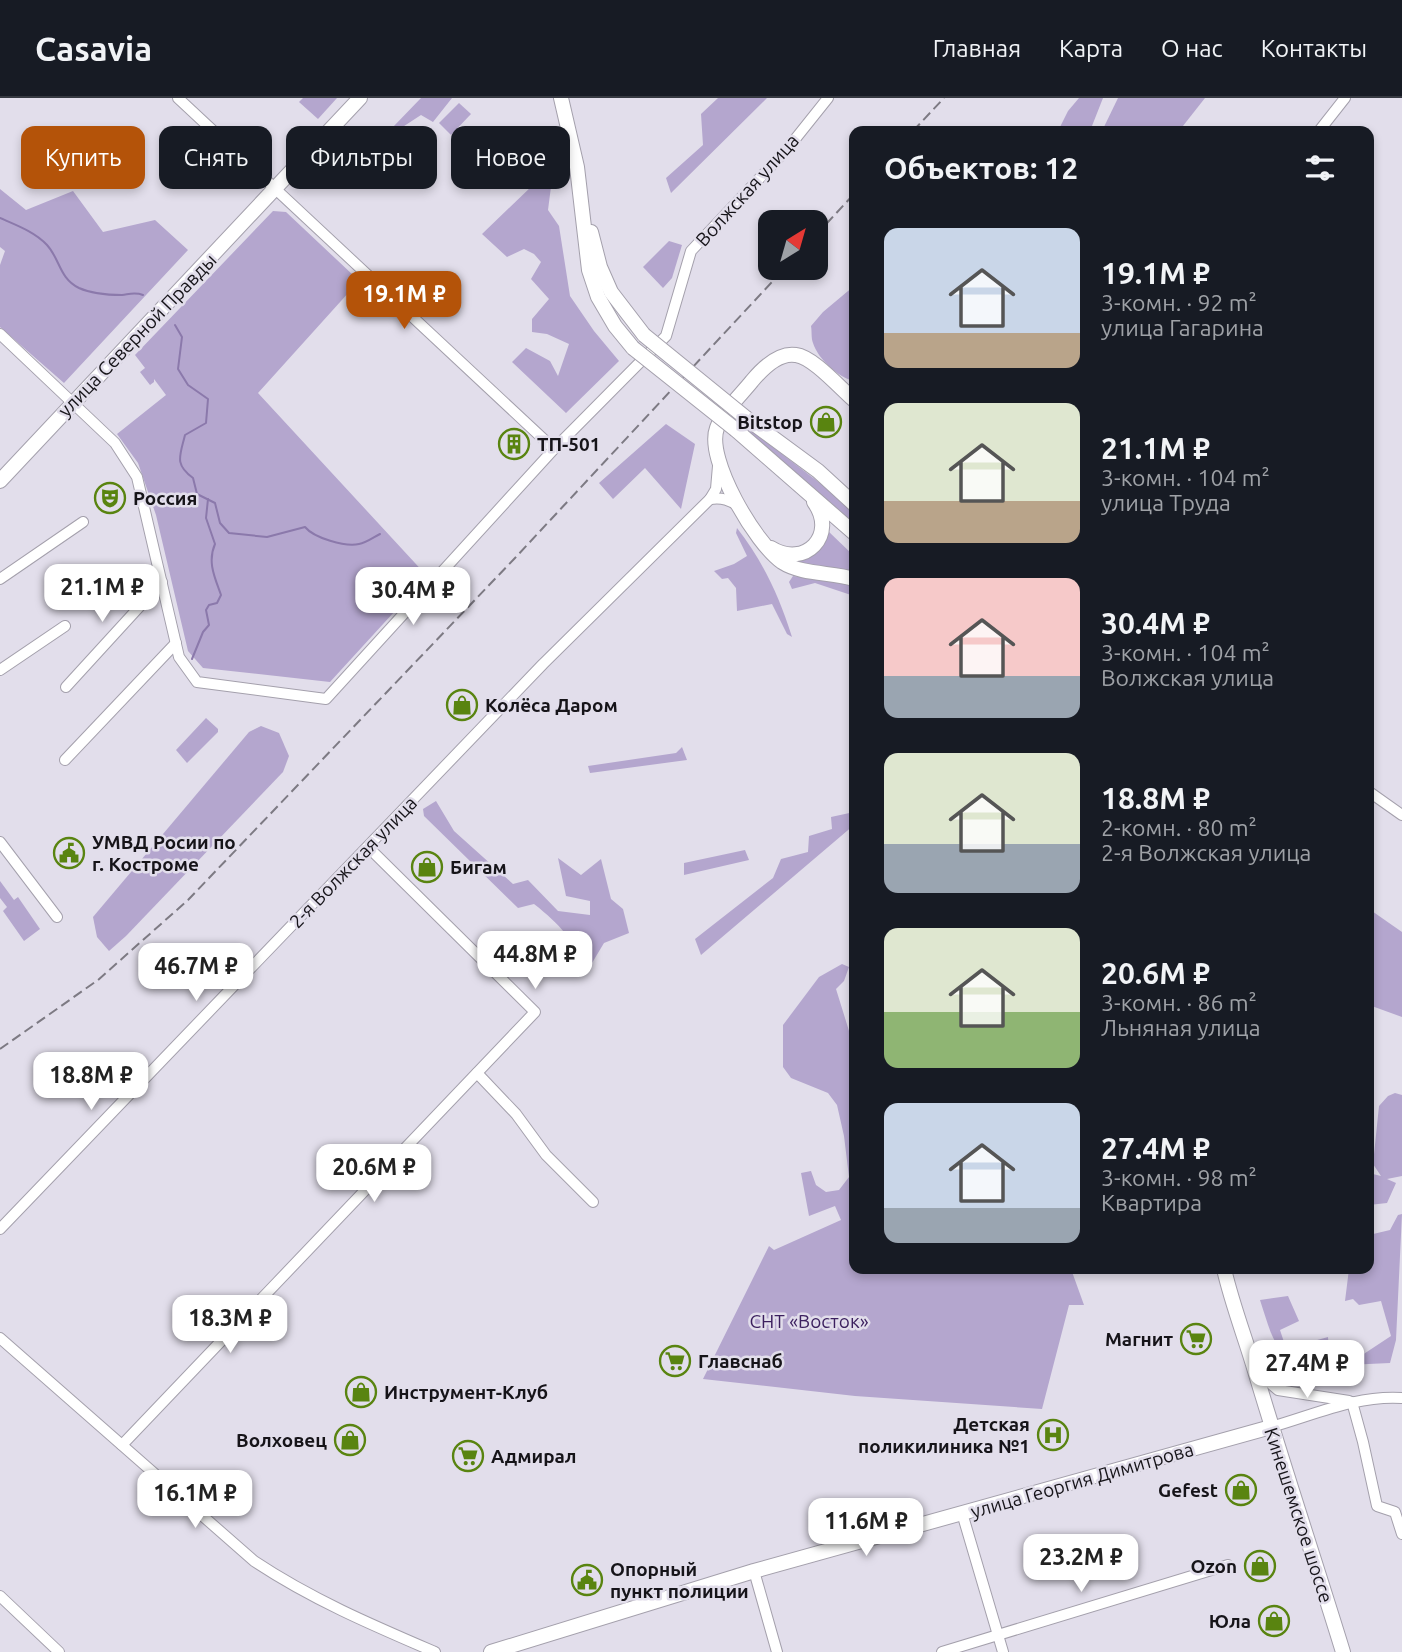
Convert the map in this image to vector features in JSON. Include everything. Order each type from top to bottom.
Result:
[{"type":"main road","name":"улица Северной Правды","points":[[0,481],[360,98]]},
{"type":"main road","points":[[561,98],[577,167],[589,270],[598,298],[615,326],[633,348],[736,430],[849,529]]},
{"type":"main road","points":[[582,207],[600,267],[611,292],[644,335],[746,418],[818,471],[840,484],[849,485]]},
{"type":"main road","points":[[849,396],[808,359],[795,354],[783,356],[759,373],[721,421],[715,437],[717,460],[732,495],[775,556],[792,567],[849,578]]},
{"type":"main road","points":[[818,471],[849,499]]},
{"type":"main road","points":[[764,544],[776,551],[794,554],[810,549],[818,542],[823,526],[821,512],[806,490]]},
{"type":"main road","name":"Кинешемское шоссе","points":[[1219,1274],[1231,1298]]},
{"type":"main road","name":"Кинешемское шоссе","points":[[1225,1274],[1343,1652]]},
{"type":"main road","name":"улица Георгия Димитрова","points":[[491,1652],[754,1571],[1271,1427]]},
{"type":"street","points":[[178,98],[554,449]]},
{"type":"street","name":"Волжская улица","points":[[0,334],[114,443],[137,477],[179,657],[197,682],[326,699],[554,449],[666,336],[691,251],[788,148],[828,98]]},
{"type":"street","points":[[1323,126],[1345,98]]},
{"type":"street","points":[[710,499],[716,489],[717,460]]},
{"type":"street","points":[[710,499],[731,501],[740,506]]},
{"type":"street","name":"2-я Волжская улица","points":[[0,1229],[543,664],[710,499]]},
{"type":"street","points":[[0,579],[83,522]]},
{"type":"street","points":[[66,687],[162,582]]},
{"type":"street","points":[[0,670],[65,626]]},
{"type":"street","points":[[65,760],[176,643]]},
{"type":"street","points":[[1374,795],[1402,815]]},
{"type":"street","points":[[0,842],[57,917]]},
{"type":"street","points":[[122,1445],[535,1012],[368,847]]},
{"type":"street","points":[[477,1073],[516,1114],[546,1155],[593,1202]]},
{"type":"street","points":[[0,1338],[254,1561],[337,1610],[435,1652]]},
{"type":"street","points":[[1255,1369],[1278,1390],[1352,1402]]},
{"type":"street","points":[[1271,1427],[1352,1402],[1402,1398]]},
{"type":"street","points":[[1352,1402],[1377,1506],[1398,1513],[1402,1534]]},
{"type":"street","points":[[962,1513],[1003,1652]]},
{"type":"street","points":[[942,1652],[1228,1565]]},
{"type":"street","points":[[754,1571],[777,1652]]},
{"type":"street","points":[[0,1596],[59,1652]]},
{"type":"green space","points":[[303,98],[337,98],[318,119],[299,102]]},
{"type":"green space","points":[[421,98],[452,98],[433,122],[421,115],[404,126],[394,126]]},
{"type":"green space","points":[[718,98],[767,98],[671,193],[666,178],[703,145],[701,114]]},
{"type":"green space","points":[[1079,98],[1103,98],[1092,126],[1060,126]]},
{"type":"green space","points":[[1118,98],[1205,98],[1183,126],[1104,126]]},
{"type":"green space","points":[[459,103],[471,114],[460,126],[451,126],[451,135],[439,123]]},
{"type":"green space","points":[[0,189],[26,210],[73,191],[103,232],[155,220],[188,250],[64,383],[0,327],[0,265],[5,251],[0,247]]},
{"type":"green space","points":[[529,189],[551,189],[548,210],[559,226],[570,296],[619,361],[566,413],[512,362],[526,348],[550,361],[558,376],[569,344],[547,334],[532,332],[532,319],[549,299],[531,279],[541,262],[534,254],[524,249],[507,257],[482,234]]},
{"type":"green space","points":[[273,211],[286,212],[353,275],[350,291],[258,393],[427,576],[330,682],[203,668],[188,651],[156,515],[138,463],[117,434],[166,395],[154,379],[150,385],[140,372],[145,368],[135,355]]},
{"type":"green space","points":[[669,241],[682,245],[672,278],[663,288],[643,267]]},
{"type":"green space","points":[[849,290],[849,379],[824,361],[812,341],[811,326]]},
{"type":"green space","points":[[666,424],[695,444],[681,509],[645,468],[613,499],[599,483]]},
{"type":"green space","points":[[744,425],[825,487],[849,509],[849,519],[742,427]]},
{"type":"green space","points":[[737,528],[770,580],[792,637],[787,634],[772,604],[737,611],[736,588],[728,578],[722,579],[714,571],[747,556],[736,533]]},
{"type":"green space","points":[[827,530],[849,551],[849,574],[810,567],[787,557]]},
{"type":"green space","points":[[793,576],[842,582],[849,585],[849,594],[815,583],[792,589],[789,582]]},
{"type":"green space","points":[[206,718],[218,732],[187,763],[176,750]]},
{"type":"green space","points":[[261,726],[279,733],[289,756],[283,772],[109,951],[97,937],[93,917],[249,732]]},
{"type":"green space","points":[[682,747],[687,760],[590,773],[588,766],[676,753]]},
{"type":"green space","points":[[436,801],[454,831],[513,884],[528,880],[558,911],[590,915],[590,901],[566,896],[558,858],[581,875],[601,859],[611,899],[623,909],[629,933],[604,943],[589,968],[552,919],[534,904],[518,908],[424,816],[423,809]]},
{"type":"green space","points":[[849,813],[849,829],[701,955],[695,939],[773,878],[781,859],[808,852],[809,836],[832,829],[831,817]]},
{"type":"green space","points":[[745,850],[749,860],[684,875],[684,863]]},
{"type":"green space","points":[[0,881],[14,900],[18,897],[40,929],[24,941],[3,911],[7,907],[0,898]]},
{"type":"green space","points":[[1374,912],[1402,932],[1402,1017],[1374,1007]]},
{"type":"green space","name":"СНТ «Восток»","points":[[842,964],[849,967],[844,981],[836,989],[849,1031],[849,1177],[837,1105],[828,1093],[791,1078],[783,1067],[783,1025],[819,977]]},
{"type":"green space","points":[[1395,1093],[1402,1095],[1402,1176],[1387,1179],[1396,1183],[1387,1203],[1374,1204],[1374,1174],[1381,1176],[1374,1166],[1379,1106]]},
{"type":"green space","name":"СНТ «Восток»","points":[[811,1171],[816,1185],[826,1192],[839,1190],[849,1177],[849,1274],[1073,1274],[1084,1305],[1069,1305],[1042,1409],[855,1396],[703,1379],[769,1246],[774,1250],[841,1220],[835,1206],[809,1216],[801,1173]]},
{"type":"green space","points":[[1402,1214],[1396,1340],[1390,1363],[1347,1365],[1391,1336],[1381,1301],[1359,1305],[1353,1299],[1345,1301],[1348,1274],[1374,1274],[1374,1234],[1390,1230],[1398,1215]]},
{"type":"green space","points":[[1288,1296],[1299,1321],[1280,1330],[1285,1345],[1292,1347],[1328,1337],[1330,1364],[1288,1354],[1280,1349],[1275,1341],[1260,1300]]},
{"type":"waterway","points":[[0,218],[42,240],[51,250],[67,279],[79,288],[106,294],[143,295]]},
{"type":"waterway","points":[[175,325],[182,337],[178,369],[188,385],[208,399],[206,423],[185,435],[180,454],[181,464],[193,478],[197,494],[215,503],[220,523],[229,533],[267,537],[305,527],[322,538],[353,545],[380,534]]},
{"type":"waterway","points":[[192,659],[203,632],[209,625],[206,610],[209,605],[217,603],[221,595],[212,564],[215,544],[206,518],[208,499]]},
{"type":"railway","points":[[918,126],[944,98]]},
{"type":"railway","points":[[828,222],[849,199]]},
{"type":"railway","points":[[0,1049],[98,980],[188,900],[515,558],[774,280]]},
{"type":"place","name":"Bitstop","points":[[826,422]]},
{"type":"place","name":"ТП-501","points":[[514,444]]},
{"type":"place","name":"Россия","points":[[110,498]]},
{"type":"place","name":"Колёса Даром","points":[[462,705]]},
{"type":"place","name":"УМВД Росии по г. Костроме","points":[[69,853]]},
{"type":"place","name":"Бигам","points":[[427,867]]},
{"type":"place","name":"Магнит","points":[[1196,1339]]},
{"type":"place","name":"Главснаб","points":[[675,1361]]},
{"type":"place","name":"Инструмент-Клуб","points":[[361,1392]]},
{"type":"place","name":"Детская поликилиника №1","points":[[1053,1435]]},
{"type":"place","name":"Волховец","points":[[350,1440]]},
{"type":"place","name":"Адмирал","points":[[468,1456]]},
{"type":"place","name":"Gefest","points":[[1241,1490]]},
{"type":"place","name":"Ozon","points":[[1260,1566]]},
{"type":"place","name":"Опорный пункт полиции","points":[[587,1580]]},
{"type":"place","name":"Юла","points":[[1274,1621]]}]
